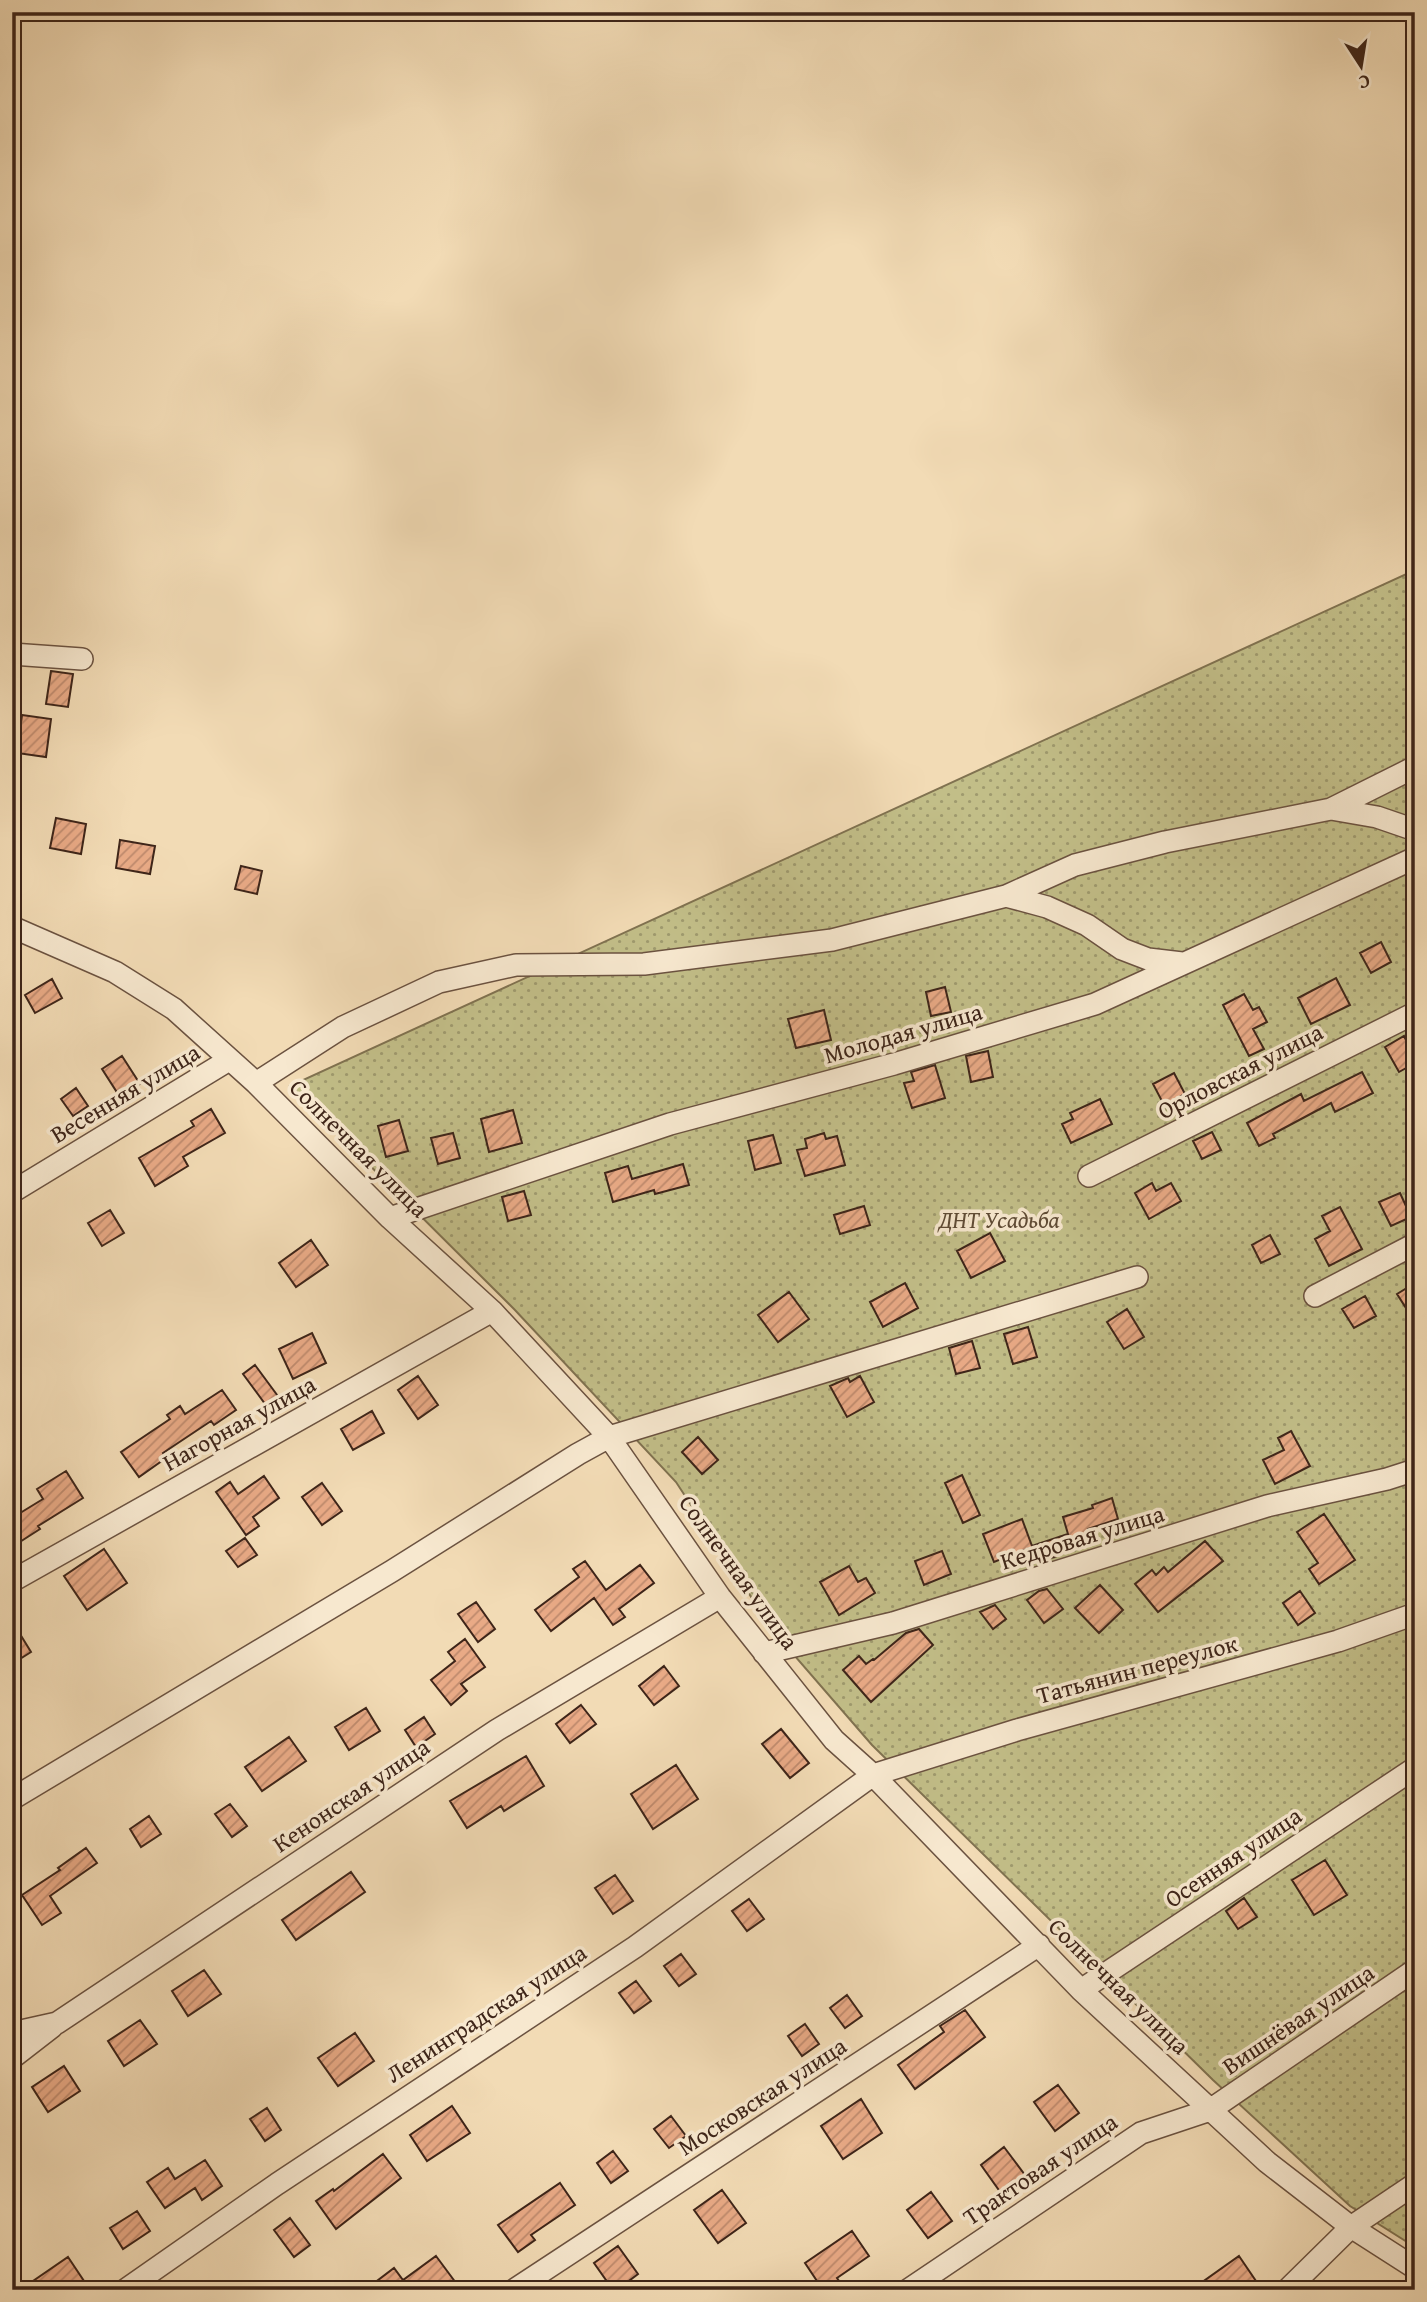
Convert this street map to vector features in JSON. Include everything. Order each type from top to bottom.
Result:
[{"type":"street","points":[[12,654],[82,659]]},
{"type":"street","points":[[256,1083],[343,1027],[439,982],[516,965],[644,964],[832,940],[1006,896],[1075,865],[1165,842],[1331,809],[1415,767]]},
{"type":"street","points":[[1331,809],[1377,817],[1415,830]]},
{"type":"street","name":"Молодая улица","points":[[390,1218],[670,1124],[894,1064],[1095,1004],[1415,858]]},
{"type":"street","points":[[1006,896],[1047,907],[1087,925],[1122,949],[1148,959],[1184,963]]},
{"type":"street","name":"Солнечная улица","points":[[12,927],[115,972],[174,1009],[256,1083],[390,1218],[492,1311],[609,1437],[720,1597],[834,1740],[873,1775],[1081,1990],[1267,2162],[1351,2227],[1415,2268]]},
{"type":"street","name":"Орловская улица","points":[[1089,1176],[1415,1013]]},
{"type":"street","name":"Весенняя улица","points":[[12,1192],[229,1060]]},
{"type":"street","points":[[1315,1296],[1415,1244]]},
{"type":"street","points":[[12,1798],[380,1578],[609,1437],[1137,1277]]},
{"type":"street","name":"Нагорная улица","points":[[12,1581],[492,1311]]},
{"type":"street","name":"Кедровая улица","points":[[764,1653],[893,1623],[1266,1506],[1415,1470]]},
{"type":"street","name":"Кенонская улица","points":[[12,2033],[57,2023],[497,1730],[720,1597]]},
{"type":"street","name":"Татьянин переулок","points":[[873,1775],[1017,1730],[1338,1641],[1415,1614]]},
{"type":"street","name":"Осенняя улица","points":[[1081,1990],[1415,1768]]},
{"type":"street","name":"Ленинградская улица","points":[[125,2290],[277,2184],[635,1947],[873,1775]]},
{"type":"street","name":"Московская улица","points":[[513,2290],[1039,1945]]},
{"type":"street","name":"Вишнёвая улица","points":[[1210,2110],[1415,1970]]},
{"type":"street","points":[[12,2058],[57,2023]]},
{"type":"street","name":"Трактовая улица","points":[[908,2290],[1141,2133],[1210,2110]]},
{"type":"street","points":[[1287,2290],[1351,2227],[1415,2183]]},
{"type":"green space","name":"ДНТ Усадьба","points":[[1415,570],[1415,2247],[1350,2206],[1213,2080],[872,1745],[774,1632],[676,1482],[514,1309],[290,1086]]},
{"type":"building","points":[[51,671],[73,674],[68,707],[46,704]]},
{"type":"building","points":[[22,715],[51,719],[46,757],[17,753]]},
{"type":"building","points":[[56,818],[86,824],[81,854],[50,848]]},
{"type":"building","points":[[120,840],[155,846],[150,874],[116,868]]},
{"type":"building","points":[[241,866],[262,871],[257,894],[235,889]]},
{"type":"building","points":[[1381,942],[1391,962],[1371,973],[1360,953]]},
{"type":"building","points":[[1336,978],[1350,1005],[1311,1024],[1298,998]]},
{"type":"building","points":[[52,979],[62,998],[35,1013],[25,995]]},
{"type":"building","points":[[945,987],[951,1012],[931,1016],[926,992]]},
{"type":"building","points":[[1244,994],[1253,1010],[1259,1007],[1267,1022],[1253,1029],[1264,1049],[1249,1056],[1223,1005]]},
{"type":"building","points":[[824,1010],[831,1040],[796,1048],[788,1019]]},
{"type":"building","points":[[1404,1036],[1410,1048],[1415,1046],[1415,1063],[1399,1072],[1385,1047]]},
{"type":"building","points":[[988,1051],[993,1077],[971,1082],[966,1056]]},
{"type":"building","points":[[122,1056],[140,1084],[120,1097],[102,1069]]},
{"type":"building","points":[[935,1065],[945,1098],[912,1108],[904,1083],[914,1081],[911,1072]]},
{"type":"building","points":[[1362,1072],[1373,1093],[1335,1112],[1331,1103],[1273,1134],[1275,1138],[1259,1146],[1247,1123],[1301,1094],[1304,1101]]},
{"type":"building","points":[[1174,1073],[1185,1094],[1164,1105],[1153,1084]]},
{"type":"building","points":[[76,1088],[88,1106],[73,1116],[61,1099]]},
{"type":"building","points":[[1100,1099],[1112,1124],[1071,1143],[1062,1124],[1073,1119],[1070,1113]]},
{"type":"building","points":[[211,1109],[225,1133],[183,1157],[188,1166],[155,1186],[139,1158],[194,1126],[191,1121]]},
{"type":"building","points":[[513,1110],[522,1143],[489,1152],[481,1119]]},
{"type":"building","points":[[399,1120],[408,1151],[386,1157],[378,1126]]},
{"type":"building","points":[[1212,1132],[1221,1150],[1202,1159],[1193,1141]]},
{"type":"building","points":[[453,1133],[460,1158],[438,1164],[431,1138]]},
{"type":"building","points":[[824,1133],[826,1139],[837,1136],[845,1165],[805,1176],[797,1150],[807,1148],[805,1139]]},
{"type":"building","points":[[773,1135],[781,1163],[755,1170],[748,1141]]},
{"type":"building","points":[[683,1164],[689,1185],[655,1194],[654,1190],[613,1202],[605,1173],[628,1166],[632,1179]]},
{"type":"building","points":[[1152,1183],[1156,1191],[1171,1183],[1181,1201],[1149,1219],[1135,1193]]},
{"type":"building","points":[[524,1191],[531,1215],[508,1221],[502,1197]]},
{"type":"building","points":[[1400,1193],[1411,1217],[1391,1226],[1379,1202]]},
{"type":"building","points":[[864,1206],[870,1225],[840,1234],[834,1215]]},
{"type":"building","points":[[1340,1207],[1362,1249],[1329,1266],[1315,1239],[1330,1231],[1322,1216]]},
{"type":"building","points":[[110,1210],[124,1233],[102,1246],[88,1223]]},
{"type":"building","points":[[990,1233],[1005,1261],[971,1278],[957,1251]]},
{"type":"building","points":[[1270,1235],[1280,1254],[1261,1263],[1252,1245]]},
{"type":"building","points":[[311,1240],[328,1265],[296,1287],[279,1263]]},
{"type":"building","points":[[905,1283],[918,1308],[883,1327],[870,1302]]},
{"type":"building","points":[[1415,1283],[1415,1322],[1397,1294]]},
{"type":"building","points":[[789,1292],[809,1319],[778,1342],[758,1315]]},
{"type":"building","points":[[1365,1296],[1376,1316],[1354,1328],[1342,1309]]},
{"type":"building","points":[[1127,1309],[1144,1337],[1124,1349],[1107,1322]]},
{"type":"building","points":[[1028,1327],[1037,1357],[1013,1364],[1004,1334]]},
{"type":"building","points":[[312,1333],[326,1363],[293,1379],[279,1349]]},
{"type":"building","points":[[972,1341],[980,1368],[956,1374],[949,1348]]},
{"type":"building","points":[[255,1365],[283,1403],[271,1412],[243,1374]]},
{"type":"building","points":[[418,1376],[438,1405],[418,1419],[398,1390]]},
{"type":"building","points":[[860,1376],[874,1402],[847,1417],[830,1386],[848,1378],[850,1382]]},
{"type":"building","points":[[222,1390],[236,1410],[214,1425],[211,1421],[163,1453],[166,1458],[139,1477],[121,1452],[170,1419],[167,1415],[180,1406],[185,1414]]},
{"type":"building","points":[[372,1411],[384,1433],[353,1450],[341,1429]]},
{"type":"building","points":[[1291,1431],[1310,1466],[1275,1484],[1263,1460],[1284,1450],[1278,1438]]},
{"type":"building","points":[[698,1437],[718,1460],[702,1474],[682,1452]]},
{"type":"building","points":[[66,1471],[83,1498],[38,1526],[40,1529],[12,1547],[12,1518],[43,1499],[37,1489]]},
{"type":"building","points":[[962,1475],[980,1515],[963,1523],[945,1483]]},
{"type":"building","points":[[264,1476],[279,1498],[253,1517],[259,1526],[246,1535],[216,1492],[230,1482],[238,1494]]},
{"type":"building","points":[[322,1483],[342,1511],[322,1525],[302,1497]]},
{"type":"building","points":[[1112,1498],[1118,1519],[1088,1529],[1092,1541],[1056,1552],[1057,1556],[1044,1560],[1042,1556],[1035,1558],[1032,1547],[994,1562],[983,1534],[1022,1519],[1032,1546],[1068,1534],[1063,1517],[1093,1508],[1092,1505]]},
{"type":"building","points":[[1324,1514],[1355,1560],[1319,1584],[1309,1569],[1318,1563],[1297,1532]]},
{"type":"building","points":[[245,1538],[257,1555],[238,1567],[226,1551]]},
{"type":"building","points":[[1205,1541],[1223,1561],[1158,1612],[1135,1584],[1152,1570],[1156,1575],[1164,1567],[1168,1572]]},
{"type":"building","points":[[104,1549],[127,1583],[87,1610],[64,1576]]},
{"type":"building","points":[[942,1551],[951,1574],[924,1585],[915,1561]]},
{"type":"building","points":[[585,1561],[606,1590],[640,1565],[654,1583],[619,1609],[625,1617],[613,1625],[594,1598],[551,1631],[535,1610],[579,1577],[573,1569]]},
{"type":"building","points":[[849,1566],[858,1582],[866,1578],[875,1593],[839,1615],[820,1582]]},
{"type":"building","points":[[1100,1585],[1123,1610],[1099,1633],[1075,1608]]},
{"type":"building","points":[[1047,1589],[1063,1609],[1044,1623],[1027,1600],[1039,1591]]},
{"type":"building","points":[[1300,1591],[1315,1613],[1298,1625],[1283,1603]]},
{"type":"building","points":[[476,1602],[495,1629],[478,1642],[458,1614]]},
{"type":"building","points":[[995,1605],[1006,1619],[993,1629],[980,1612]]},
{"type":"building","points":[[12,1621],[31,1652],[12,1664]]},
{"type":"building","points":[[919,1629],[933,1645],[871,1702],[843,1670],[859,1656],[866,1664],[874,1660],[906,1633]]},
{"type":"building","points":[[465,1639],[485,1667],[461,1684],[467,1691],[451,1705],[431,1680],[455,1661],[448,1652]]},
{"type":"building","points":[[664,1666],[679,1686],[654,1705],[639,1686]]},
{"type":"building","points":[[581,1705],[596,1724],[570,1743],[556,1724]]},
{"type":"building","points":[[366,1708],[380,1731],[349,1750],[335,1727]]},
{"type":"building","points":[[424,1717],[435,1734],[416,1747],[405,1730]]},
{"type":"building","points":[[781,1729],[809,1763],[790,1778],[762,1744]]},
{"type":"building","points":[[289,1737],[306,1761],[262,1791],[245,1767]]},
{"type":"building","points":[[526,1756],[544,1786],[504,1811],[501,1806],[467,1828],[450,1801]]},
{"type":"building","points":[[676,1765],[698,1799],[653,1829],[631,1794]]},
{"type":"building","points":[[230,1804],[247,1826],[232,1837],[215,1814]]},
{"type":"building","points":[[149,1816],[161,1834],[141,1847],[130,1829]]},
{"type":"building","points":[[86,1848],[97,1863],[50,1896],[61,1913],[42,1925],[22,1895],[60,1870],[58,1868]]},
{"type":"building","points":[[1325,1860],[1347,1895],[1314,1915],[1292,1880]]},
{"type":"building","points":[[351,1872],[365,1892],[296,1940],[282,1920]]},
{"type":"building","points":[[615,1875],[633,1901],[613,1914],[595,1888]]},
{"type":"building","points":[[1244,1898],[1257,1917],[1238,1929],[1226,1911]]},
{"type":"building","points":[[749,1899],[764,1919],[747,1931],[732,1911]]},
{"type":"building","points":[[681,1954],[696,1974],[679,1986],[664,1966]]},
{"type":"building","points":[[204,1970],[221,1994],[188,2016],[172,1991]]},
{"type":"building","points":[[636,1981],[651,2001],[634,2013],[619,1993]]},
{"type":"building","points":[[847,1995],[862,2016],[845,2028],[830,2008]]},
{"type":"building","points":[[965,2010],[985,2037],[915,2089],[898,2065],[944,2032],[940,2026]]},
{"type":"building","points":[[140,2020],[157,2044],[124,2066],[108,2041]]},
{"type":"building","points":[[805,2024],[819,2044],[802,2056],[788,2036]]},
{"type":"building","points":[[355,2033],[374,2061],[338,2086],[318,2058]]},
{"type":"building","points":[[64,2066],[80,2091],[48,2112],[32,2087]]},
{"type":"building","points":[[1058,2085],[1079,2113],[1055,2131],[1034,2102]]},
{"type":"building","points":[[861,2099],[882,2133],[843,2159],[821,2126]]},
{"type":"building","points":[[452,2106],[470,2133],[427,2161],[410,2135]]},
{"type":"building","points":[[267,2108],[281,2130],[265,2141],[250,2119]]},
{"type":"building","points":[[671,2116],[686,2136],[669,2148],[654,2129]]},
{"type":"building","points":[[1004,2147],[1025,2175],[1001,2193],[981,2165]]},
{"type":"building","points":[[613,2151],[628,2171],[611,2183],[597,2163]]},
{"type":"building","points":[[383,2154],[401,2178],[336,2229],[316,2201],[333,2189],[334,2191]]},
{"type":"building","points":[[205,2160],[222,2186],[202,2200],[195,2188],[165,2208],[147,2182],[168,2168],[175,2179]]},
{"type":"building","points":[[560,2183],[575,2205],[531,2235],[535,2240],[518,2252],[498,2225]]},
{"type":"building","points":[[722,2190],[746,2223],[718,2243],[694,2210]]},
{"type":"building","points":[[931,2192],[952,2221],[928,2238],[907,2210]]},
{"type":"building","points":[[137,2211],[150,2231],[123,2249],[110,2228]]},
{"type":"building","points":[[290,2218],[310,2245],[294,2257],[274,2230]]},
{"type":"building","points":[[852,2231],[869,2256],[837,2278],[845,2290],[823,2290],[805,2263]]},
{"type":"building","points":[[618,2246],[638,2274],[617,2290],[613,2290],[594,2263]]},
{"type":"building","points":[[436,2256],[456,2283],[447,2290],[365,2290],[394,2268],[403,2280]]},
{"type":"building","points":[[1239,2256],[1258,2284],[1249,2290],[1191,2290]]},
{"type":"building","points":[[68,2257],[86,2284],[77,2290],[39,2290],[33,2281]]}]
